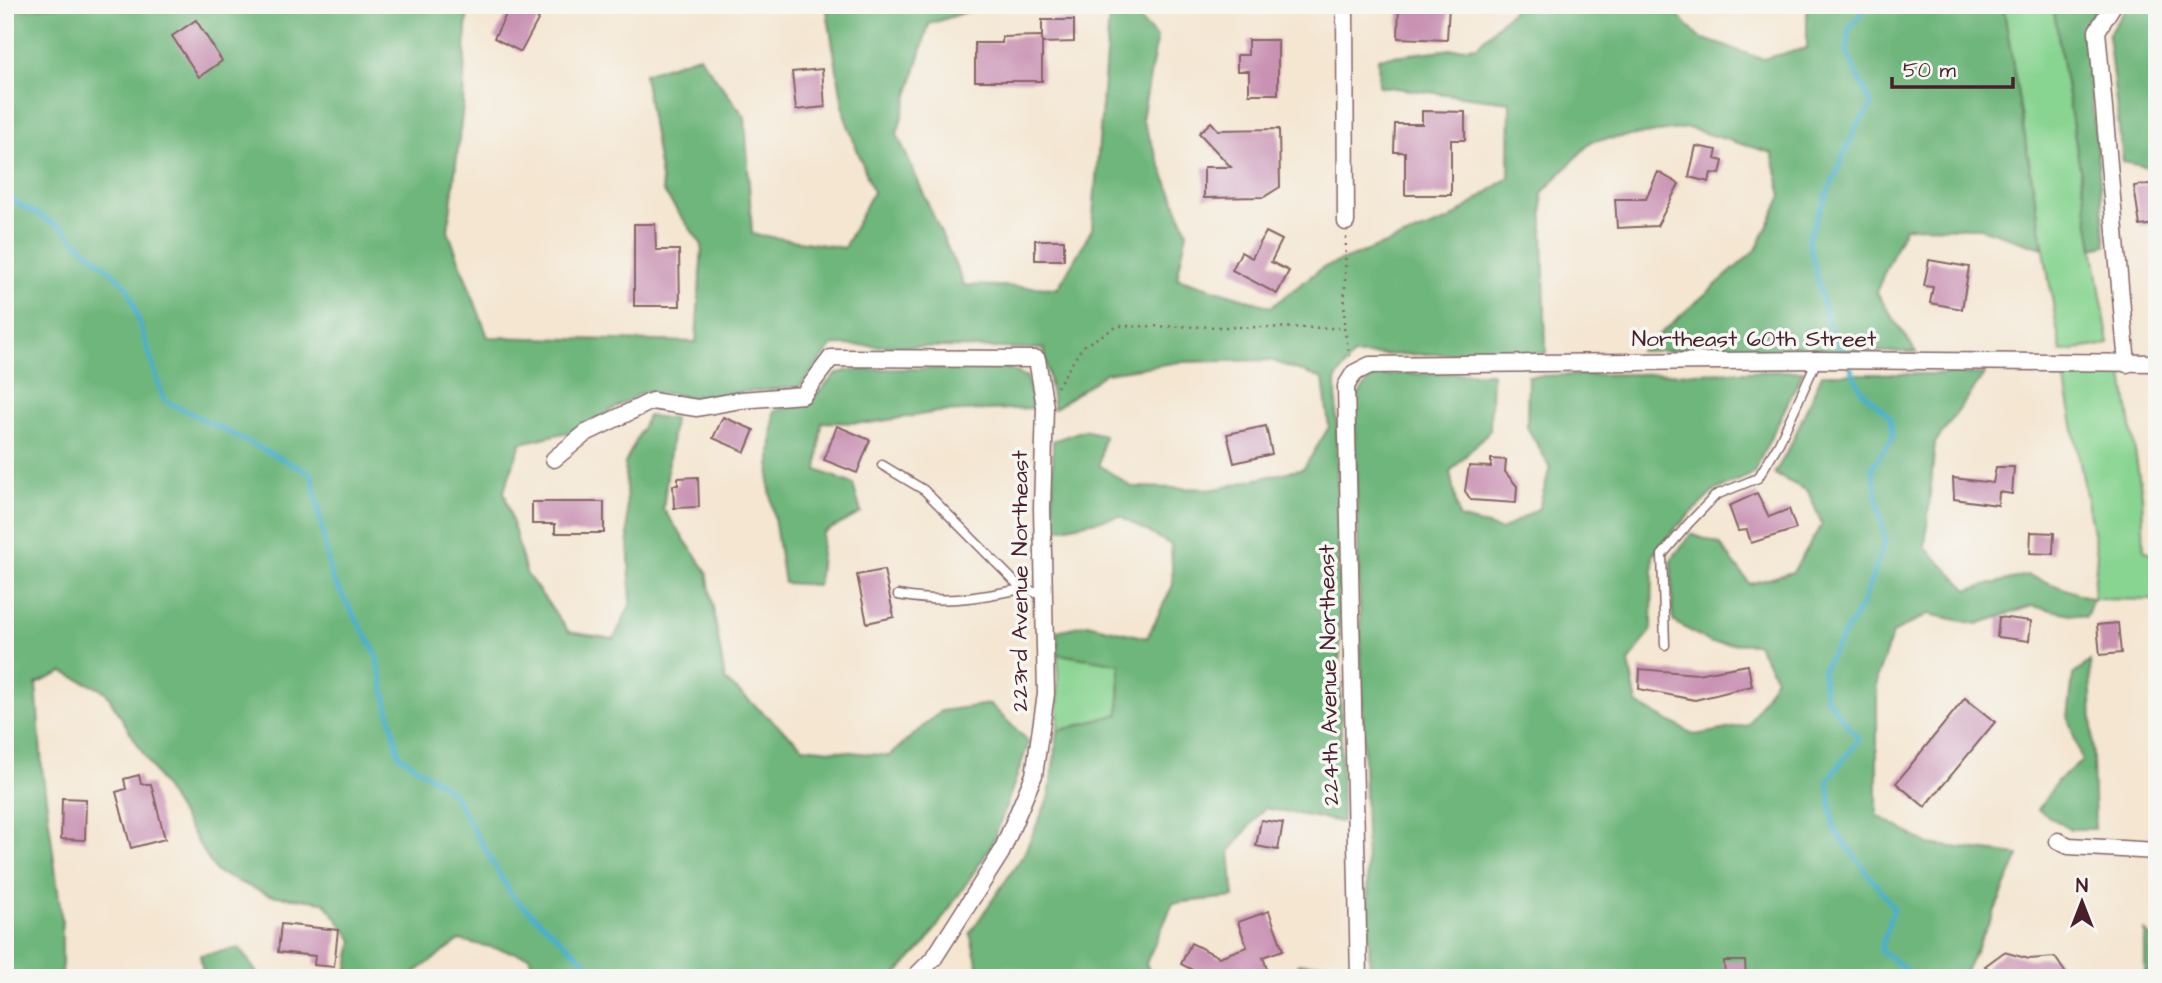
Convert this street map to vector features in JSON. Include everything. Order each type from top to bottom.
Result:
[{"type":"street","points":[[1345,5],[1346,222]]},
{"type":"street","points":[[2113,5],[2097,31],[2127,364]]},
{"type":"street","name":"223rd Avenue Northeast","points":[[554,459],[586,433],[652,401],[675,407],[697,408],[741,400],[803,395],[831,358],[1037,359],[1045,407],[1042,508],[1046,695],[1034,775],[1001,853],[934,958],[914,978]]},
{"type":"street","name":"Northeast 60th Street","points":[[1354,373],[1370,365],[1824,360],[2157,363]]},
{"type":"street","name":"224th Avenue Northeast","points":[[1354,373],[1346,386],[1359,978]]},
{"type":"street","points":[[2058,841],[2068,846],[2157,851]]},
{"type":"lane","points":[[1665,645],[1662,555],[1716,495],[1758,478],[1824,360]]},
{"type":"lane","points":[[882,465],[924,490],[1022,589],[1043,596]]},
{"type":"lane","points":[[898,595],[932,601],[965,600],[1022,589]]},
{"type":"path","points":[[1346,222],[1344,328],[1354,373]]},
{"type":"path","points":[[1045,407],[1083,346],[1118,326],[1344,328]]},
{"type":"green space","points":[[5,5],[18,5],[22,10],[67,5],[469,5],[463,106],[448,231],[488,337],[696,342],[702,245],[663,191],[644,74],[699,56],[745,117],[752,234],[844,248],[873,192],[845,117],[826,5],[988,5],[929,24],[897,134],[964,285],[1058,288],[1092,229],[1110,5],[1126,5],[1157,38],[1142,119],[1187,232],[1177,278],[1271,307],[1322,268],[1449,220],[1509,177],[1510,102],[1379,86],[1378,58],[1477,46],[1518,5],[1669,5],[1698,37],[1762,59],[1807,48],[1807,5],[2003,5],[2043,248],[1980,228],[1905,227],[1876,292],[1916,352],[1640,351],[1756,250],[1782,196],[1772,153],[1688,128],[1592,141],[1542,193],[1546,353],[1353,355],[1336,379],[1342,822],[1264,808],[1230,851],[1234,897],[1173,903],[1146,963],[1152,978],[1041,978],[1035,973],[980,975],[970,933],[1024,854],[1049,797],[1058,731],[1119,714],[1120,664],[1058,654],[1057,631],[1087,624],[1147,638],[1173,585],[1171,545],[1120,516],[1053,530],[1053,441],[1084,430],[1104,435],[1099,465],[1132,487],[1215,489],[1304,468],[1329,427],[1323,379],[1270,360],[1180,362],[1106,373],[1054,409],[1044,349],[833,345],[799,387],[692,397],[645,391],[576,430],[521,443],[504,491],[526,573],[569,632],[614,639],[631,603],[625,463],[648,416],[674,419],[663,509],[707,572],[725,680],[803,747],[889,756],[941,711],[990,704],[1029,742],[992,845],[926,943],[893,978],[538,978],[529,956],[460,940],[407,978],[346,978],[353,940],[324,902],[269,895],[216,872],[105,691],[63,672],[36,684],[42,768],[62,921],[62,978],[5,978]]},
{"type":"green space","points":[[2003,5],[2053,5],[2109,344],[2061,352]]},
{"type":"green space","points":[[2053,5],[2098,5],[2085,26],[2106,245],[2093,248]]},
{"type":"green space","points":[[2128,5],[2157,5],[2157,169],[2123,162],[2108,35]]},
{"type":"green space","points":[[1005,367],[1027,377],[1033,408],[938,412],[869,423],[822,422],[817,470],[853,484],[861,513],[823,533],[818,585],[784,583],[769,484],[774,411],[809,402],[835,375],[848,370]]},
{"type":"green space","points":[[2122,370],[2142,495],[2144,550],[2157,558],[2157,600],[2093,599],[2097,554],[2063,371]]},
{"type":"green space","points":[[1803,371],[1753,474],[1714,491],[1653,555],[1652,629],[1629,662],[1637,704],[1695,735],[1748,725],[1776,678],[1757,644],[1711,643],[1673,621],[1671,560],[1691,534],[1720,544],[1750,584],[1793,572],[1822,524],[1808,491],[1774,474],[1789,449],[1822,374],[1985,374],[1935,443],[1925,547],[1968,590],[2027,575],[2093,599],[2086,617],[2032,606],[1977,624],[1928,614],[1893,633],[1877,677],[1877,815],[1928,844],[2019,855],[1965,971],[1970,978],[1370,978],[1354,401],[1371,378],[1399,374],[1492,373],[1490,430],[1450,472],[1459,518],[1501,530],[1539,508],[1550,467],[1527,427],[1528,376]]},
{"type":"green space","points":[[1058,654],[1120,664],[1119,714],[1058,731]]},
{"type":"green space","points":[[2090,661],[2095,829],[2070,829],[2038,810],[2058,780],[2082,761],[2068,718],[2073,675]]},
{"type":"green space","points":[[2145,931],[2157,945],[2157,978],[2145,978]]},
{"type":"green space","points":[[240,948],[260,978],[204,978],[200,955]]},
{"type":"green space","points":[[1348,963],[1348,978],[1294,978],[1299,964]]},
{"type":"building","points":[[511,5],[539,18],[521,52],[494,38]]},
{"type":"building","points":[[1399,5],[1449,5],[1447,40],[1398,38]]},
{"type":"building","points":[[196,20],[222,61],[199,77],[172,36]]},
{"type":"building","points":[[1042,20],[1074,20],[1074,42],[1042,43]]},
{"type":"building","points":[[1042,36],[1042,81],[975,81],[975,43],[1002,43],[1002,37]]},
{"type":"building","points":[[1248,40],[1278,40],[1278,94],[1249,94],[1249,71],[1237,71],[1237,55],[1248,55]]},
{"type":"building","points":[[822,69],[825,107],[796,110],[792,72]]},
{"type":"building","points":[[1422,111],[1465,112],[1465,140],[1451,140],[1451,195],[1405,195],[1405,152],[1394,152],[1395,124],[1422,124]]},
{"type":"building","points":[[1211,122],[1218,130],[1279,129],[1280,187],[1264,197],[1204,198],[1204,167],[1231,167],[1199,133]]},
{"type":"building","points":[[1696,146],[1717,150],[1715,159],[1723,161],[1720,174],[1711,173],[1709,182],[1689,177]]},
{"type":"building","points":[[1658,172],[1679,184],[1657,226],[1617,228],[1615,199],[1646,199]]},
{"type":"building","points":[[2157,183],[2157,224],[2140,226],[2134,186]]},
{"type":"building","points":[[634,224],[655,224],[656,250],[679,250],[680,306],[634,306]]},
{"type":"building","points":[[1266,232],[1282,240],[1271,262],[1289,271],[1277,294],[1232,270],[1241,252],[1252,258]]},
{"type":"building","points":[[1035,240],[1064,240],[1064,260],[1035,260]]},
{"type":"building","points":[[1929,260],[1969,267],[1962,309],[1930,303],[1933,287],[1924,286]]},
{"type":"building","points":[[723,417],[754,430],[745,452],[713,438]]},
{"type":"building","points":[[837,426],[870,440],[857,473],[824,460]]},
{"type":"building","points":[[1266,426],[1272,454],[1234,463],[1227,434]]},
{"type":"building","points":[[1491,459],[1506,460],[1505,472],[1517,486],[1516,503],[1471,500],[1465,491],[1469,466],[1491,467]]},
{"type":"building","points":[[1996,467],[2014,467],[2012,494],[1999,492],[1998,505],[1954,499],[1953,478],[1993,483]]},
{"type":"building","points":[[698,477],[699,507],[674,508],[673,485],[678,485],[678,478]]},
{"type":"building","points":[[1757,493],[1769,517],[1789,509],[1796,529],[1751,543],[1747,530],[1738,531],[1729,506]]},
{"type":"building","points":[[532,502],[604,502],[604,533],[555,533],[555,524],[532,524]]},
{"type":"building","points":[[2031,532],[2054,533],[2053,554],[2030,553]]},
{"type":"building","points":[[884,570],[894,617],[867,623],[857,575]]},
{"type":"building","points":[[1999,617],[2031,621],[2029,641],[1997,637]]},
{"type":"building","points":[[2118,623],[2121,653],[2100,655],[2097,625]]},
{"type":"building","points":[[1748,665],[1752,686],[1695,700],[1639,689],[1640,669],[1697,674]]},
{"type":"building","points":[[1965,698],[1995,722],[1925,807],[1896,783]]},
{"type":"building","points":[[139,775],[141,784],[151,784],[165,839],[131,848],[116,792],[126,789],[124,779]]},
{"type":"building","points":[[62,798],[86,799],[85,840],[61,839]]},
{"type":"building","points":[[1261,820],[1283,823],[1278,850],[1256,846]]},
{"type":"building","points":[[1269,911],[1283,950],[1263,957],[1268,972],[1252,978],[1208,978],[1181,964],[1191,943],[1219,957],[1247,947],[1238,922]]},
{"type":"building","points":[[281,924],[338,930],[334,967],[314,965],[315,956],[278,952]]},
{"type":"building","points":[[2004,952],[2029,959],[2055,957],[2069,978],[2000,978],[1985,966]]},
{"type":"building","points":[[1724,961],[1745,961],[1746,978],[1725,978]]},
{"type":"waterway","points":[[1869,5],[1849,28],[1847,53],[1872,106],[1857,125],[1808,238],[1828,323],[1862,391],[1890,417],[1893,438],[1872,467],[1885,542],[1862,605],[1822,670],[1826,698],[1859,739],[1828,780],[1834,829],[1894,908],[1880,950],[1918,978]]},
{"type":"waterway","points":[[5,196],[62,228],[128,287],[164,400],[312,474],[331,576],[375,651],[399,755],[452,792],[512,896],[604,978]]}]
